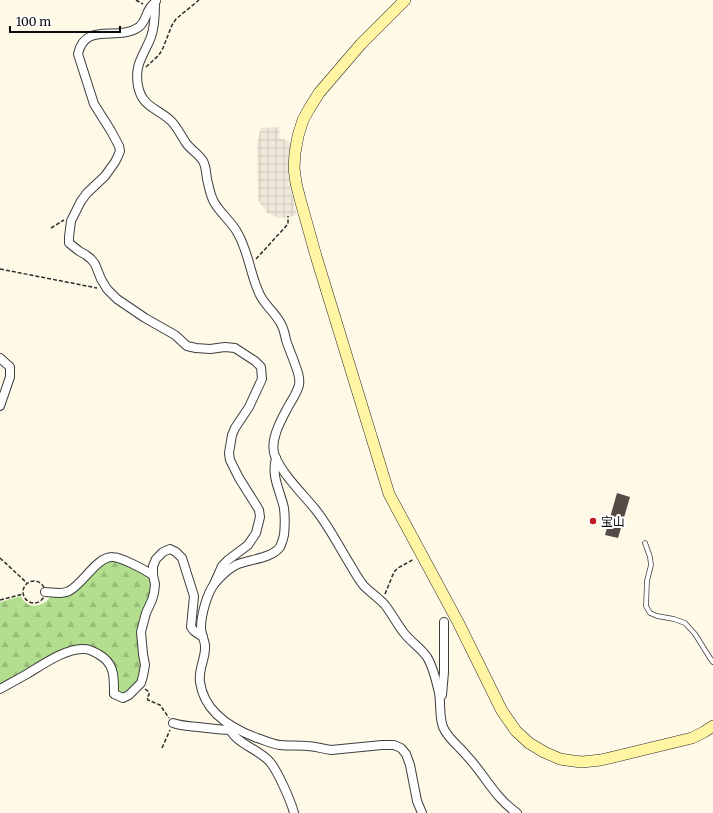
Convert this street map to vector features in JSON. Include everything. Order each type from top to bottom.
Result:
[{"type":"street","points":[[405,0],[349,56],[319,93],[303,120],[298,136],[294,168],[296,183],[314,249],[389,494],[458,622],[502,711],[516,731],[529,743],[560,759],[592,762],[692,738],[713,726]]},
{"type":"street","points":[[156,2],[153,30],[140,59],[138,72],[138,86],[143,100],[172,121],[186,143],[203,160],[213,199],[217,207],[232,224],[244,244],[259,294],[282,326],[286,342],[297,369],[299,385],[282,418],[272,444],[276,458],[286,475],[316,510],[363,585],[382,602],[404,634],[423,651],[428,659],[439,695],[442,725],[446,734],[467,755],[496,795],[517,813]]},
{"type":"street","points":[[156,2],[149,8],[146,18],[138,27],[127,33],[96,34],[88,37],[79,48],[78,54],[92,98],[119,146],[120,151],[115,162],[105,176],[81,201],[71,222],[69,243],[79,252],[91,259],[98,270],[101,279],[117,299],[154,324],[175,335],[187,346],[210,349],[225,347],[235,348],[255,361],[261,367],[262,379],[250,407],[235,428],[229,453],[230,460],[236,473],[259,510],[260,517],[256,533],[252,540],[222,566],[204,609],[201,628],[205,646],[205,654],[199,680],[201,689],[210,708],[229,727],[238,739],[264,756],[270,762],[285,790],[294,813]]},
{"type":"street","points":[[0,358],[10,368],[10,377],[0,406]]},
{"type":"street","points":[[214,584],[221,576],[234,566],[274,552],[283,540],[285,518],[284,508],[275,477],[274,466],[276,458]]},
{"type":"street","points":[[0,689],[69,651],[83,649],[91,650],[104,657],[111,667],[114,678],[114,694],[123,698],[129,695],[141,683],[143,676],[145,665],[142,654],[141,632],[146,613],[154,593],[153,566],[156,559],[163,552],[170,549],[182,558],[194,596],[192,627],[194,631],[203,637]]},
{"type":"street","points":[[44,592],[69,592],[105,558],[113,556],[153,575]]},
{"type":"street","points":[[440,712],[444,672],[444,622]]},
{"type":"street","points":[[173,723],[182,726],[218,730],[229,727],[279,744],[306,745],[331,750],[382,744],[394,745],[402,748],[406,754],[410,765],[417,801],[422,813]]},
{"type":"lane","points":[[645,543],[650,557],[651,566],[647,581],[646,606],[650,613],[685,623],[695,634],[713,662]]},
{"type":"path","points":[[138,72],[159,55],[176,19],[199,0]]},
{"type":"path","points":[[51,228],[74,214]]},
{"type":"path","points":[[250,265],[288,224],[288,216]]},
{"type":"path","points":[[0,269],[109,290]]},
{"type":"path","points":[[382,602],[394,572],[398,568],[422,556]]},
{"type":"path","points":[[0,558],[27,583]]},
{"type":"path","points":[[32,581],[42,585],[44,592],[42,598],[37,602],[30,602],[23,594],[24,587],[27,583],[32,581]]},
{"type":"path","points":[[0,600],[23,594]]},
{"type":"path","points":[[141,683],[149,692],[147,698],[148,700],[160,705],[173,723],[162,748]]},
{"type":"green space","points":[[113,560],[149,577],[150,583],[148,601],[143,609],[139,622],[138,641],[140,670],[138,679],[133,686],[123,694],[118,692],[117,673],[110,658],[91,646],[84,645],[74,646],[59,651],[0,684],[0,602],[21,596],[28,604],[35,606],[43,604],[51,596],[70,595],[103,565]]},
{"type":"shaded area","points":[[280,127],[279,138],[291,142],[289,183],[297,215],[284,218],[278,218],[266,212],[258,200],[257,144],[261,128]]},
{"type":"building","points":[[617,493],[630,497],[618,538],[605,535]]},
{"type":"place","name":"宝山","points":[[593,521]]}]
